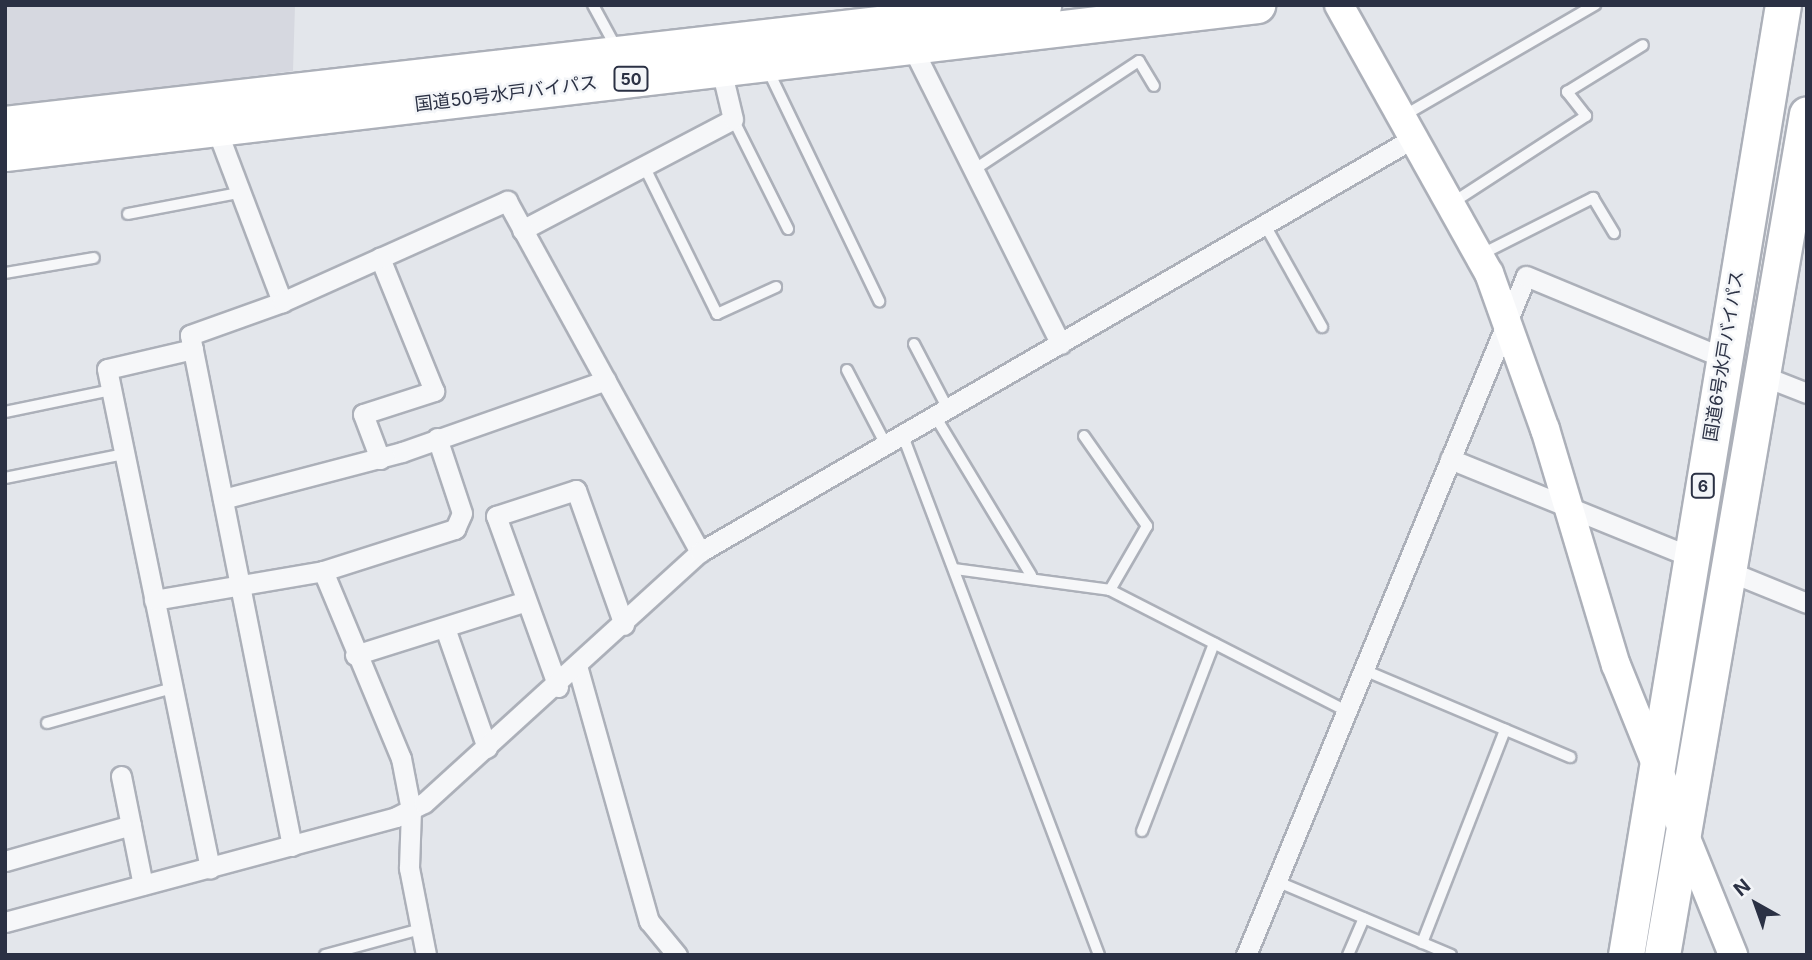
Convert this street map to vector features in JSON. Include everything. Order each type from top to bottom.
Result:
[{"type":"highway","name":"国道50号水戸バイパス","points":[[5,124],[213,115],[766,64],[907,26],[1043,5]]},
{"type":"highway","name":"国道50号水戸バイパス","points":[[5,153],[213,115],[620,55],[907,26],[1257,5]]},
{"type":"highway","name":"国道6号水戸バイパス","points":[[1626,955],[1783,5]]},
{"type":"highway","name":"6","points":[[1662,955],[1685,838],[1807,114]]},
{"type":"street","points":[[1339,5],[1480,255],[1507,319],[1656,768],[1733,955]]},
{"type":"street","points":[[907,26],[972,171],[1061,344]]},
{"type":"street","points":[[522,230],[733,119],[721,69]]},
{"type":"street","points":[[213,115],[238,193],[282,302]]},
{"type":"street","points":[[5,922],[292,846],[411,810],[558,687],[700,552],[1265,225],[1406,128]]},
{"type":"street","points":[[292,846],[190,335],[282,302],[507,201],[700,552]]},
{"type":"street","points":[[380,258],[434,391],[363,414],[380,459]]},
{"type":"street","points":[[1246,955],[1527,276],[1724,358]]},
{"type":"street","points":[[193,349],[107,369],[210,868]]},
{"type":"street","points":[[1761,375],[1807,393]]},
{"type":"street","points":[[223,499],[380,459],[606,380]]},
{"type":"street","points":[[154,600],[324,570],[455,529],[462,513],[437,438]]},
{"type":"street","points":[[1450,459],[1691,556]]},
{"type":"street","points":[[558,687],[523,602],[496,516],[576,490],[624,625]]},
{"type":"street","points":[[324,570],[355,655],[401,758],[411,810],[409,868],[426,955]]},
{"type":"street","points":[[1728,571],[1807,604]]},
{"type":"street","points":[[355,655],[523,602]]},
{"type":"street","points":[[445,628],[487,748]]},
{"type":"street","points":[[578,668],[649,921],[677,955]]},
{"type":"street","points":[[121,776],[143,885]]},
{"type":"street","points":[[5,861],[131,825]]},
{"type":"lane","points":[[593,5],[620,55]]},
{"type":"lane","points":[[1406,128],[1595,5]]},
{"type":"lane","points":[[1450,204],[1586,116],[1567,92],[1643,46]]},
{"type":"lane","points":[[972,171],[1139,61],[1154,86]]},
{"type":"lane","points":[[766,64],[770,87],[879,301]]},
{"type":"lane","points":[[733,119],[788,229]]},
{"type":"lane","points":[[644,166],[718,314],[776,287]]},
{"type":"lane","points":[[128,214],[238,193]]},
{"type":"lane","points":[[1480,255],[1593,198],[1614,233]]},
{"type":"lane","points":[[1265,225],[1322,327]]},
{"type":"lane","points":[[5,273],[94,258]]},
{"type":"lane","points":[[914,344],[942,412],[1031,575]]},
{"type":"lane","points":[[847,370],[894,441],[955,569],[1099,955]]},
{"type":"lane","points":[[5,412],[111,390]]},
{"type":"lane","points":[[1084,436],[1147,526],[1110,590]]},
{"type":"lane","points":[[5,478],[124,454]]},
{"type":"lane","points":[[955,569],[1031,575],[1110,590],[1346,711]]},
{"type":"lane","points":[[1142,831],[1214,643]]},
{"type":"lane","points":[[1364,670],[1570,757]]},
{"type":"lane","points":[[47,723],[172,688]]},
{"type":"lane","points":[[1422,943],[1505,730]]},
{"type":"lane","points":[[1276,881],[1444,953]]},
{"type":"lane","points":[[1348,955],[1364,918]]},
{"type":"lane","points":[[325,955],[422,929]]},
{"type":"shaded area","points":[[5,5],[295,5],[293,71],[5,108]]}]
